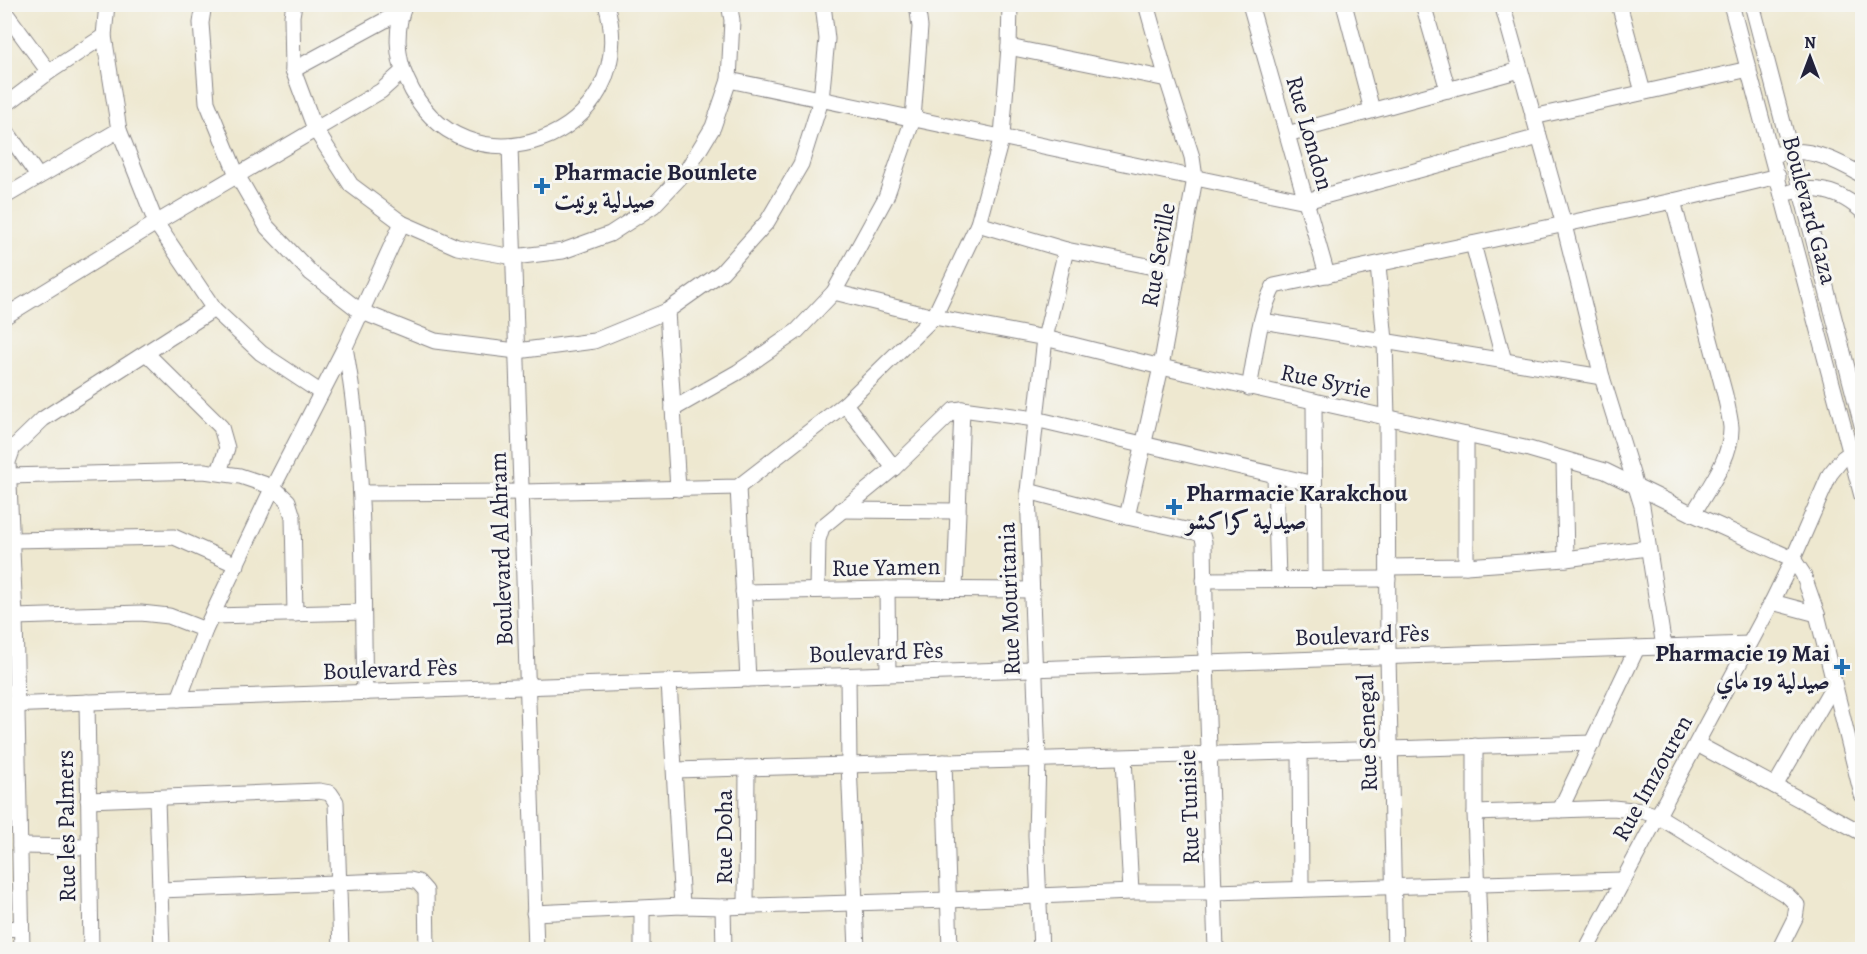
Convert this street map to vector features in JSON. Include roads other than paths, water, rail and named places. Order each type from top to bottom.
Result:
[{"type":"street","points":[[204,4],[201,23],[207,102],[237,175],[267,227],[311,273],[360,311],[435,341],[517,351],[594,341],[667,311],[722,272],[767,222],[801,164],[821,100],[827,39],[823,4]]},
{"type":"street","points":[[294,4],[292,16],[293,70],[315,129],[351,185],[402,223],[457,247],[514,257],[563,251],[610,234],[653,206],[687,170],[713,127],[729,80],[732,20],[729,4]]},
{"type":"street","points":[[403,8],[399,41],[403,71],[412,93],[426,112],[444,127],[464,138],[487,145],[510,146],[549,137],[567,127],[595,98],[610,61],[612,40],[606,4]]},
{"type":"street","points":[[673,409],[738,372],[797,331],[834,292],[885,197],[913,119],[920,27],[917,4]]},
{"type":"street","points":[[361,493],[738,487],[845,404],[934,317],[978,224],[1002,136],[1010,4]]},
{"type":"street","name":"Rue Seville","points":[[1127,517],[1161,367],[1195,178],[1192,157],[1146,4]]},
{"type":"street","name":"Rue London","points":[[1250,4],[1327,275]]},
{"type":"street","points":[[1344,4],[1372,110]]},
{"type":"street","points":[[1423,4],[1448,90]]},
{"type":"street","points":[[1502,4],[1564,225],[1602,377],[1642,506],[1664,647]]},
{"type":"street","points":[[1619,4],[1643,92]]},
{"type":"street","name":"Boulevard Gaza","points":[[1731,4],[1782,194],[1856,448],[1863,496]]},
{"type":"street","name":"Boulevard Gaza","points":[[1752,4],[1863,425]]},
{"type":"street","points":[[104,8],[104,36],[119,130],[156,223],[214,309],[261,353],[320,392]]},
{"type":"street","points":[[293,70],[403,8]]},
{"type":"street","points":[[4,11],[49,72]]},
{"type":"street","points":[[4,106],[49,72],[104,36]]},
{"type":"street","points":[[1009,47],[1167,79]]},
{"type":"street","points":[[1533,117],[1749,69]]},
{"type":"street","points":[[1287,134],[1520,70]]},
{"type":"street","points":[[4,317],[156,223],[381,91],[403,71]]},
{"type":"street","points":[[729,80],[1306,201],[1539,137]]},
{"type":"street","points":[[4,128],[38,176]]},
{"type":"street","points":[[4,197],[119,130]]},
{"type":"street","name":"Boulevard Al Ahram","points":[[510,146],[536,950]]},
{"type":"street","points":[[1772,155],[1801,151],[1822,156],[1863,175]]},
{"type":"street","points":[[1249,387],[1262,321],[1274,286],[1564,225],[1778,176]]},
{"type":"street","points":[[1782,194],[1801,190],[1825,191],[1839,195],[1863,211]]},
{"type":"street","points":[[1673,201],[1725,395],[1731,426],[1725,458],[1693,514]]},
{"type":"street","points":[[179,699],[205,630],[273,487],[345,346],[402,223]]},
{"type":"street","points":[[978,224],[1066,250],[1179,272]]},
{"type":"street","points":[[1473,244],[1504,361]]},
{"type":"street","name":"Rue Mouritania","points":[[1041,950],[1036,835],[1038,759],[1028,491],[1045,338],[1066,250]]},
{"type":"street","name":"Rue Senegal","points":[[1378,265],[1385,341],[1387,418],[1388,657],[1395,950]]},
{"type":"street","name":"Rue Syrie","points":[[834,292],[934,317],[1045,338],[1161,367],[1466,435],[1605,471],[1793,559]]},
{"type":"street","points":[[22,950],[20,846],[10,705],[15,617],[8,462],[13,448],[43,419],[214,309]]},
{"type":"street","points":[[667,311],[678,489]]},
{"type":"street","points":[[1262,321],[1602,377]]},
{"type":"street","points":[[345,346],[353,387],[361,493],[365,693]]},
{"type":"street","points":[[147,354],[221,427],[227,448],[219,472]]},
{"type":"street","points":[[1314,402],[1315,578]]},
{"type":"street","points":[[845,404],[894,468]]},
{"type":"street","points":[[955,588],[962,409]]},
{"type":"street","points":[[817,590],[818,540],[822,527],[894,468],[954,410],[962,409],[1035,419],[1275,477],[1314,484]]},
{"type":"street","points":[[1466,435],[1466,566]]},
{"type":"street","name":"Rue Imzouren","points":[[1586,950],[1621,880],[1658,816],[1772,602],[1830,474],[1836,465],[1856,448]]},
{"type":"street","points":[[1564,460],[1566,559]]},
{"type":"street","points":[[8,476],[204,471],[240,476],[273,487],[288,501],[293,517],[295,614]]},
{"type":"street","points":[[1275,477],[1278,579]]},
{"type":"street","points":[[738,487],[748,679]]},
{"type":"street","points":[[1028,491],[1127,517]]},
{"type":"street","points":[[841,510],[958,511]]},
{"type":"street","name":"Rue Tunisie","points":[[1127,517],[1195,532],[1202,535],[1204,542],[1216,950]]},
{"type":"street","points":[[11,540],[174,537],[237,566]]},
{"type":"street","points":[[1204,580],[1315,578],[1388,573],[1566,559],[1647,548]]},
{"type":"street","points":[[1793,559],[1803,574],[1817,614],[1833,686],[1863,795]]},
{"type":"street","name":"Rue Yamen","points":[[743,592],[955,588],[1031,590]]},
{"type":"street","points":[[886,589],[888,674]]},
{"type":"street","points":[[1772,602],[1817,614]]},
{"type":"street","points":[[212,616],[363,612]]},
{"type":"street","points":[[15,617],[141,613],[169,616],[205,630]]},
{"type":"street","name":"Boulevard Fès","points":[[10,705],[1749,644]]},
{"type":"street","points":[[1560,810],[1637,648]]},
{"type":"street","points":[[848,676],[849,764],[857,950]]},
{"type":"street","points":[[669,682],[682,906]]},
{"type":"street","points":[[1775,786],[1833,686]]},
{"type":"street","name":"Rue les Palmers","points":[[87,702],[91,950]]},
{"type":"street","points":[[675,770],[1593,743]]},
{"type":"street","points":[[1697,744],[1863,833]]},
{"type":"street","points":[[1475,746],[1480,950]]},
{"type":"street","points":[[1300,751],[1301,889]]},
{"type":"street","points":[[1124,758],[1131,892]]},
{"type":"street","points":[[944,762],[950,950]]},
{"type":"street","name":"Rue Doha","points":[[746,906],[747,768]]},
{"type":"street","points":[[88,800],[319,791],[330,793],[336,802],[341,950]]},
{"type":"street","points":[[157,799],[162,950]]},
{"type":"street","points":[[1475,813],[1613,808],[1641,811],[1658,816],[1788,896],[1797,905],[1795,918],[1779,950]]},
{"type":"street","points":[[20,846],[89,847]]},
{"type":"street","points":[[160,890],[410,880],[418,882],[426,891],[427,950]]},
{"type":"street","points":[[534,913],[1131,892],[1215,892],[1621,880]]},
{"type":"street","points":[[723,907],[724,950]]},
{"type":"street","points":[[642,909],[642,950]]},
{"type":"street","points":[[4,929],[21,928]]},
{"type":"place","name":"Pharmacie Bounlete صيدلية بونيت","points":[[542,186]]},
{"type":"place","name":"Pharmacie Karakchou صيدلية كراكشو","points":[[1174,507]]},
{"type":"place","name":"Pharmacie 19 Mai صيدلية 19 ماي","points":[[1842,667]]}]
